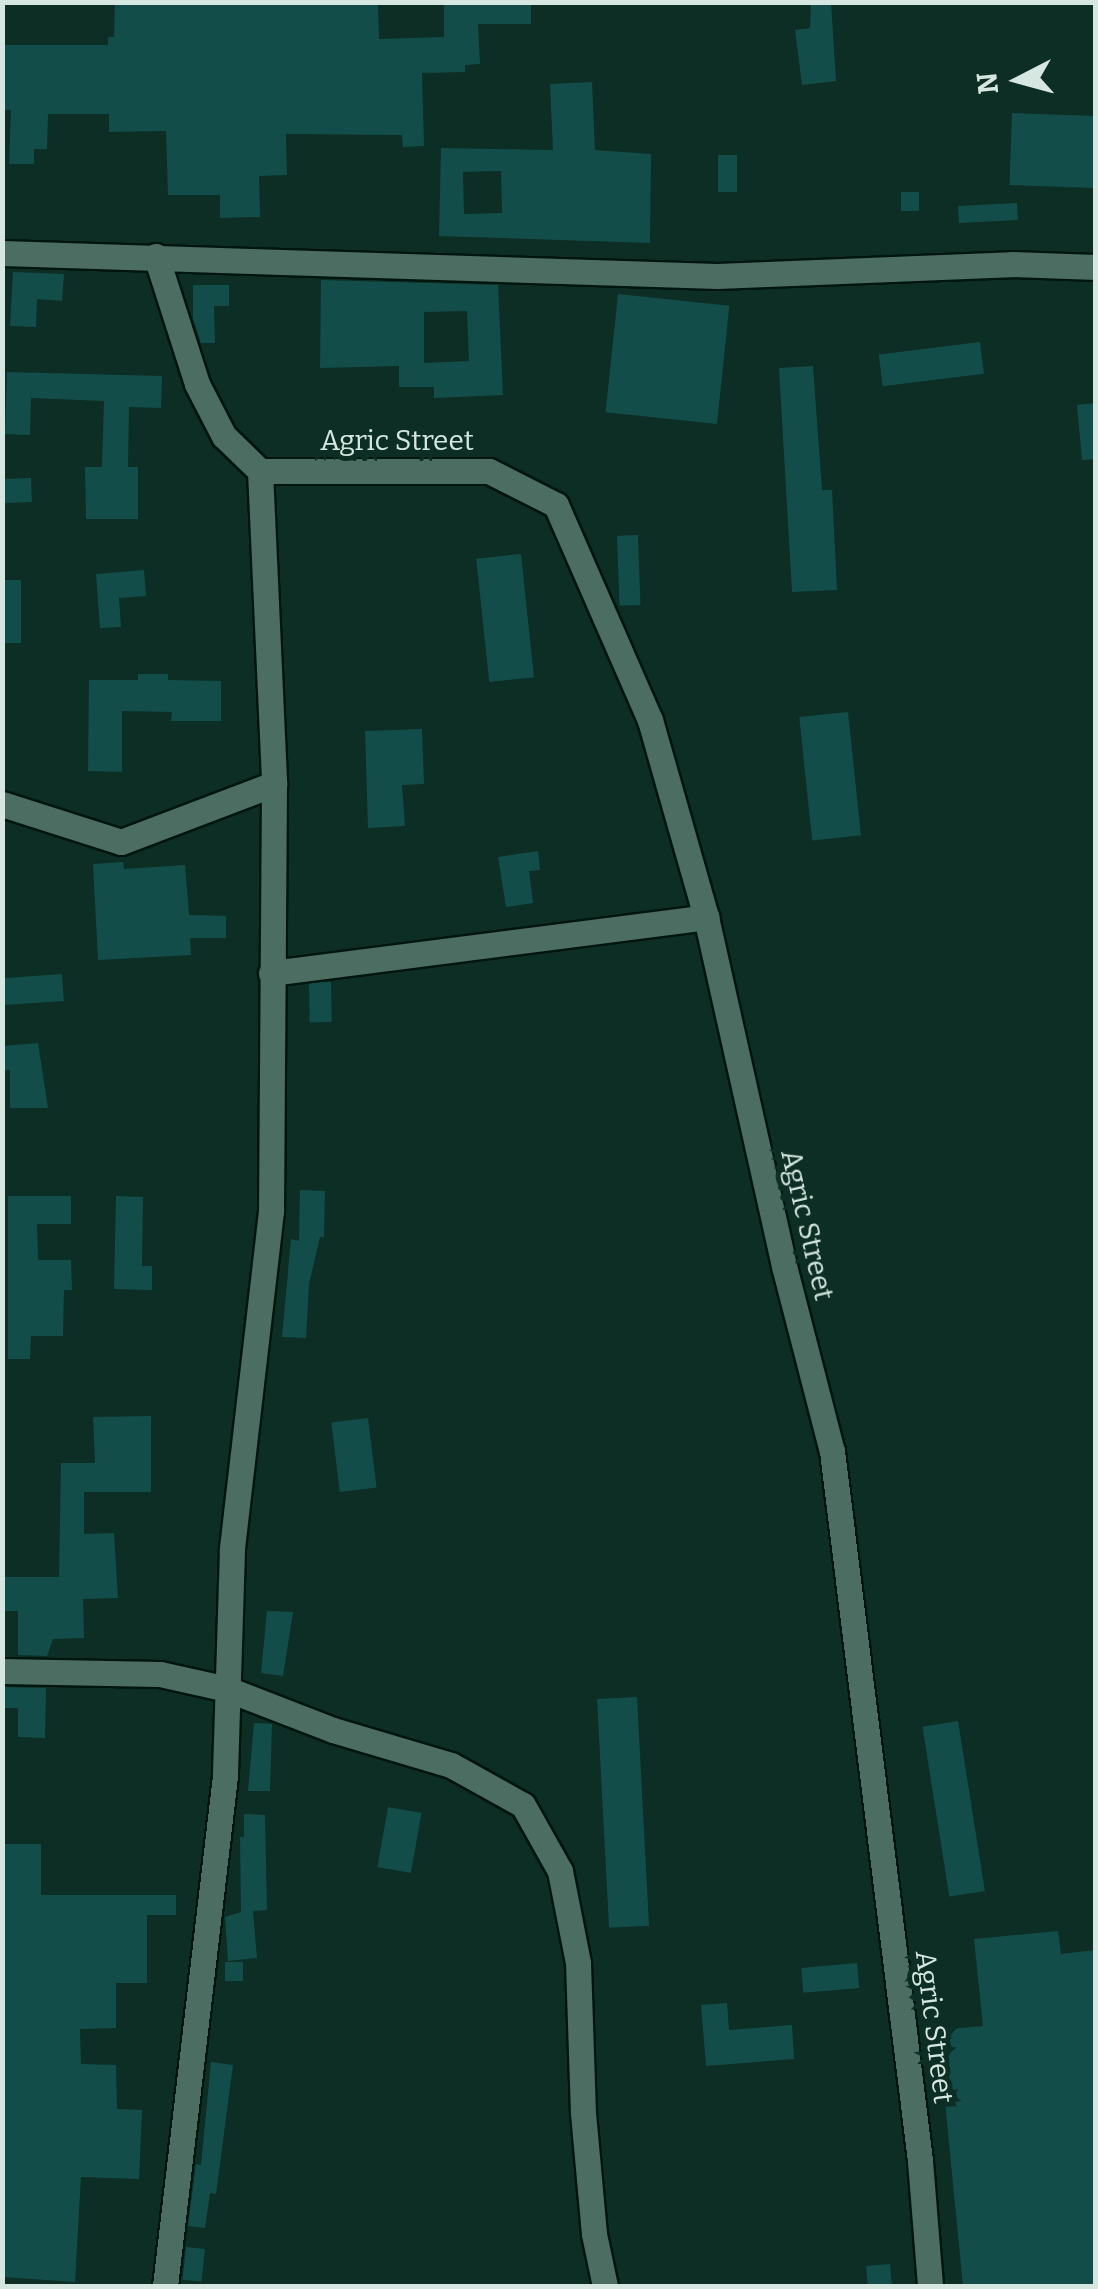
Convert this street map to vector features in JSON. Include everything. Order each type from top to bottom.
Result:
[{"type":"street","points":[[2,253],[717,276],[1012,264],[1096,266]]},
{"type":"street","points":[[156,256],[197,384],[224,436],[260,471],[274,784],[271,1211],[232,1550],[225,1776],[164,2286]]},
{"type":"street","name":"Agric Street","points":[[260,471],[489,471],[556,505],[650,720],[706,917],[784,1266],[832,1451],[920,2160],[930,2286]]},
{"type":"street","points":[[2,804],[121,842],[274,784]]},
{"type":"street","points":[[271,974],[706,917]]},
{"type":"street","points":[[2,1671],[160,1674],[227,1689],[333,1730],[451,1766],[522,1805],[560,1871],[578,1964],[583,2113],[594,2234],[604,2286]]},
{"type":"building","points":[[115,2],[378,2],[379,39],[444,37],[444,2],[531,2],[531,24],[478,24],[480,64],[465,65],[465,72],[422,73],[424,146],[403,147],[402,135],[286,134],[287,175],[259,176],[260,217],[220,218],[220,195],[168,195],[166,131],[109,132],[109,114],[48,114],[47,149],[34,149],[34,164],[9,164],[11,110],[2,110],[2,45],[108,45],[108,37],[114,37]]},
{"type":"building","points":[[811,2],[831,2],[836,81],[802,85],[795,30],[810,28]]},
{"type":"building","points":[[592,82],[595,150],[651,154],[650,243],[439,236],[441,148],[553,150],[550,84]],"holes":[[[501,171],[502,213],[464,214],[463,172]]]},
{"type":"building","points":[[1012,113],[1096,116],[1093,188],[1009,185]]},
{"type":"building","points":[[718,155],[737,155],[737,192],[718,192]]},
{"type":"building","points":[[901,192],[919,192],[919,211],[901,211]]},
{"type":"building","points":[[1017,203],[1018,220],[959,223],[958,206]]},
{"type":"building","points":[[13,272],[64,274],[62,301],[37,299],[36,327],[10,326]]},
{"type":"building","points":[[321,280],[498,285],[503,395],[434,398],[434,387],[399,387],[399,366],[320,368]],"holes":[[[467,311],[469,361],[424,363],[424,312]]]},
{"type":"building","points":[[193,285],[229,285],[229,306],[214,306],[215,343],[201,343],[193,319]]},
{"type":"building","points":[[618,294],[729,306],[717,424],[606,412]]},
{"type":"building","points":[[980,342],[984,374],[883,386],[879,354]]},
{"type":"building","points":[[813,366],[822,490],[832,490],[837,590],[792,592],[779,368]]},
{"type":"building","points":[[7,372],[162,376],[161,408],[129,407],[128,467],[138,467],[138,519],[86,519],[85,467],[102,467],[104,401],[31,398],[30,435],[5,434]]},
{"type":"building","points":[[1096,403],[1096,459],[1082,460],[1077,405]]},
{"type":"building","points":[[31,478],[32,502],[3,503],[2,479]]},
{"type":"building","points":[[638,535],[640,605],[619,606],[617,536]]},
{"type":"building","points":[[521,554],[534,677],[489,682],[476,559]]},
{"type":"building","points":[[144,570],[146,596],[119,598],[121,627],[100,628],[96,574]]},
{"type":"building","points":[[2,580],[21,580],[21,643],[2,643]]},
{"type":"building","points":[[138,674],[168,674],[168,680],[221,681],[221,721],[171,721],[172,712],[122,711],[122,772],[88,771],[89,680],[138,680]]},
{"type":"building","points":[[848,712],[861,835],[812,840],[799,717]]},
{"type":"building","points":[[422,729],[424,784],[402,785],[405,826],[368,828],[365,731]]},
{"type":"building","points":[[538,851],[540,870],[529,871],[533,903],[506,907],[498,857]]},
{"type":"building","points":[[123,862],[124,869],[185,865],[189,915],[226,916],[226,938],[190,938],[191,955],[98,960],[93,864]]},
{"type":"building","points":[[62,974],[64,1001],[4,1005],[2,978]]},
{"type":"building","points":[[309,982],[331,982],[332,1022],[310,1022]]},
{"type":"building","points":[[38,1043],[48,1108],[10,1108],[10,1070],[2,1071],[2,1046]]},
{"type":"building","points":[[300,1190],[325,1191],[324,1237],[320,1237],[309,1284],[306,1338],[282,1337],[291,1239],[299,1241]]},
{"type":"building","points":[[8,1196],[71,1196],[71,1224],[37,1224],[38,1260],[71,1260],[72,1290],[64,1290],[63,1336],[31,1336],[30,1359],[8,1359]]},
{"type":"building","points":[[116,1196],[143,1197],[142,1266],[152,1266],[152,1290],[114,1289]]},
{"type":"building","points":[[151,1416],[151,1492],[84,1492],[84,1534],[114,1533],[118,1598],[83,1599],[84,1638],[53,1639],[47,1656],[18,1655],[18,1611],[2,1611],[2,1577],[59,1577],[61,1463],[95,1463],[93,1417]]},
{"type":"building","points":[[368,1418],[377,1487],[340,1492],[331,1423]]},
{"type":"building","points":[[267,1611],[293,1612],[283,1676],[261,1673]]},
{"type":"building","points":[[2,1687],[46,1688],[45,1738],[18,1737],[18,1708],[2,1708]]},
{"type":"building","points":[[637,1697],[649,1926],[609,1928],[597,1699]]},
{"type":"building","points":[[958,1721],[985,1891],[949,1897],[922,1727]]},
{"type":"building","points":[[254,1723],[272,1724],[270,1791],[248,1791]]},
{"type":"building","points":[[388,1807],[421,1813],[411,1873],[377,1867]]},
{"type":"building","points":[[244,1814],[265,1815],[267,1910],[253,1911],[257,1958],[228,1961],[225,1917],[241,1912],[240,1837],[244,1837]]},
{"type":"building","points":[[2,1844],[41,1844],[41,1895],[176,1895],[176,1915],[147,1915],[147,1983],[116,1983],[116,2028],[80,2029],[81,2064],[116,2065],[117,2109],[142,2110],[139,2179],[81,2177],[75,2282],[2,2277]]},
{"type":"building","points":[[1058,1931],[1061,1954],[1096,1950],[1096,2286],[963,2286],[938,2030],[983,2026],[974,1939]]},
{"type":"building","points":[[225,1962],[243,1962],[243,1981],[225,1981]]},
{"type":"building","points":[[857,1963],[859,1988],[803,1993],[801,1968]]},
{"type":"building","points":[[727,2003],[729,2030],[792,2025],[794,2059],[706,2066],[701,2005]]},
{"type":"building","points":[[211,2062],[233,2065],[216,2194],[210,2193],[205,2228],[188,2226],[196,2164],[201,2165]]},
{"type":"building","points":[[186,2247],[205,2249],[201,2282],[183,2280]]},
{"type":"building","points":[[890,2264],[892,2286],[868,2286],[866,2266]]}]
